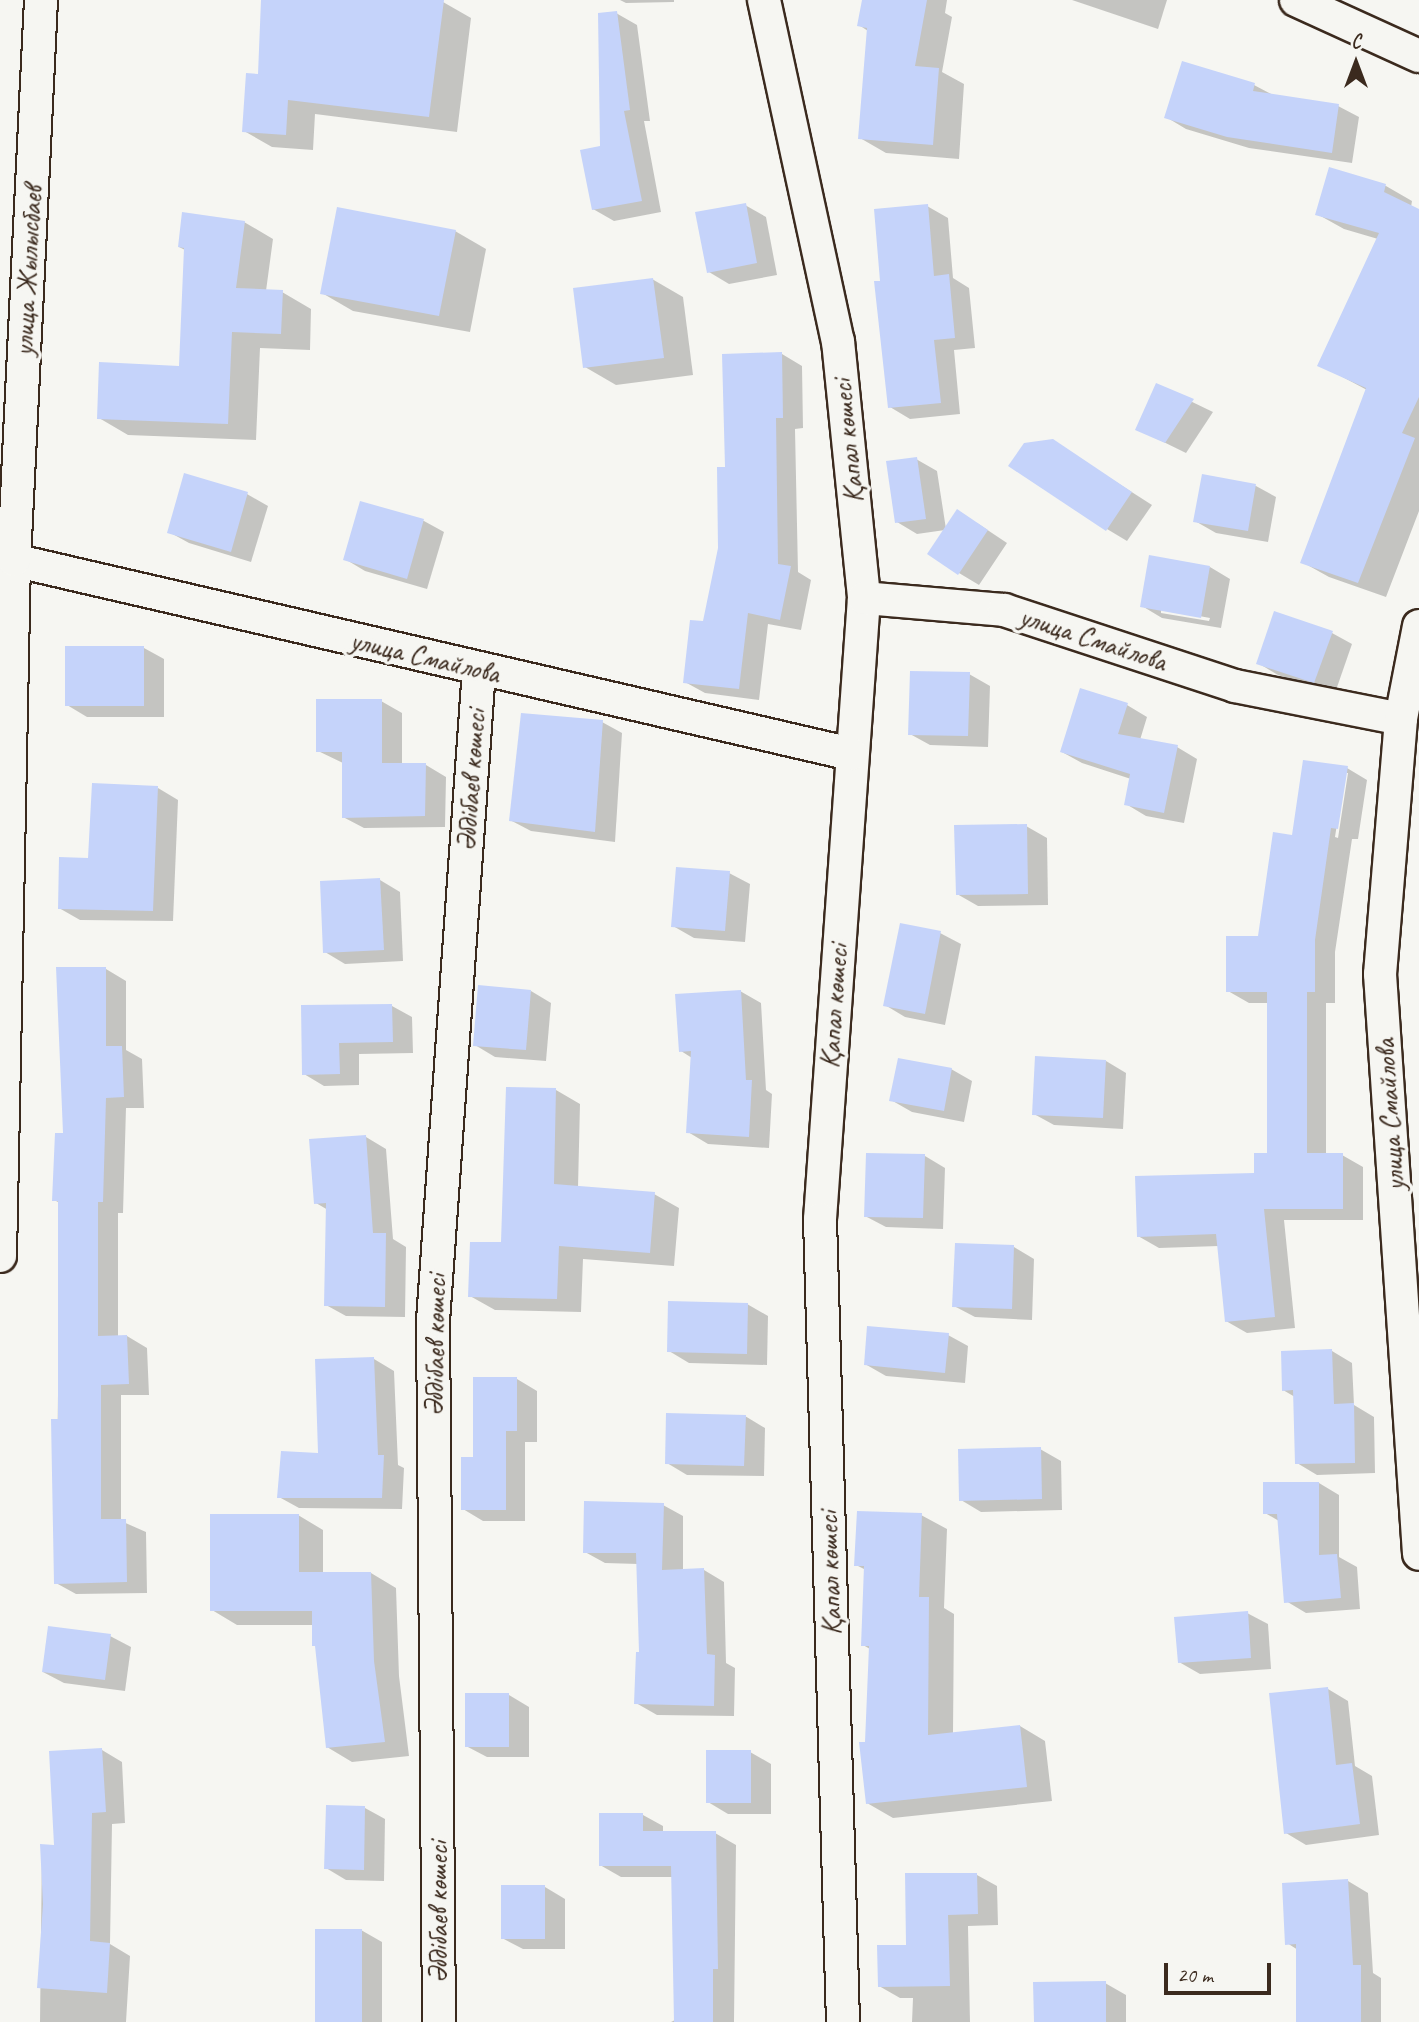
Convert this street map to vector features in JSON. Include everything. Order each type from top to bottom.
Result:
[{"type":"street","name":"улица Жылысбаев","points":[[0,1255],[7,559],[41,0]]},
{"type":"street","name":"Қапал көшесі","points":[[764,0],[838,341],[864,598],[820,1219],[843,2022]]},
{"type":"street","points":[[1296,0],[1353,11],[1419,56]]},
{"type":"street","name":"улица Смайлова","points":[[7,559],[851,754]]},
{"type":"street","name":"улица Смайлова","points":[[864,598],[1004,610],[1235,686],[1401,719]]},
{"type":"street","name":"улица Смайлова","points":[[1419,626],[1401,719],[1380,974],[1419,1554]]},
{"type":"street","name":"Әбдібаев көшесі","points":[[439,2022],[433,1321],[479,670]]},
{"type":"building","points":[[261,0],[444,0],[429,117],[288,100],[286,135],[242,132],[246,73],[258,74]]},
{"type":"building","points":[[862,0],[927,0],[915,66],[939,68],[933,145],[858,139],[867,28],[857,26]]},
{"type":"building","points":[[617,11],[630,110],[624,111],[642,201],[592,210],[580,150],[600,146],[598,13]]},
{"type":"building","points":[[1182,61],[1255,83],[1253,91],[1339,104],[1332,153],[1227,137],[1164,118]]},
{"type":"building","points":[[1329,167],[1386,184],[1384,192],[1419,209],[1419,397],[1402,433],[1415,438],[1358,583],[1300,563],[1366,388],[1317,366],[1379,233],[1315,215]]},
{"type":"building","points":[[746,203],[757,263],[707,273],[695,212]]},
{"type":"building","points":[[928,204],[934,276],[949,274],[955,338],[934,340],[941,403],[888,408],[874,281],[880,281],[874,209]]},
{"type":"building","points":[[337,207],[456,230],[439,316],[320,294]]},
{"type":"building","points":[[182,212],[245,221],[236,288],[283,290],[281,334],[232,332],[228,424],[97,419],[99,362],[179,366],[184,248],[178,247]]},
{"type":"building","points":[[653,278],[664,358],[583,368],[573,288]]},
{"type":"building","points":[[782,352],[783,418],[776,418],[778,564],[791,566],[780,620],[748,613],[739,689],[683,683],[690,620],[703,621],[718,548],[717,467],[725,467],[722,354]]},
{"type":"building","points":[[1156,383],[1194,399],[1165,443],[1135,430]]},
{"type":"building","points":[[1053,439],[1132,492],[1106,531],[1008,466],[1024,443]]},
{"type":"building","points":[[917,457],[926,519],[895,523],[886,461]]},
{"type":"building","points":[[184,473],[248,492],[231,552],[167,533]]},
{"type":"building","points":[[1202,474],[1256,484],[1248,531],[1193,522]]},
{"type":"building","points":[[360,501],[424,519],[407,579],[343,560]]},
{"type":"building","points":[[957,509],[988,530],[958,575],[927,554]]},
{"type":"building","points":[[1149,555],[1210,566],[1201,618],[1140,607]]},
{"type":"building","points":[[1274,611],[1333,631],[1314,683],[1256,664]]},
{"type":"building","points":[[65,646],[144,646],[144,706],[65,706]]},
{"type":"building","points":[[910,671],[970,672],[968,736],[908,735]]},
{"type":"building","points":[[1080,688],[1128,703],[1118,734],[1178,745],[1164,813],[1124,805],[1130,774],[1060,752]]},
{"type":"building","points":[[316,699],[382,699],[382,763],[426,763],[425,816],[342,818],[342,752],[316,752]]},
{"type":"building","points":[[521,713],[603,720],[595,832],[509,821]]},
{"type":"building","points":[[1303,760],[1348,766],[1338,829],[1331,828],[1315,940],[1315,992],[1307,992],[1307,1153],[1343,1153],[1343,1209],[1264,1209],[1275,1317],[1225,1322],[1216,1234],[1137,1237],[1135,1176],[1254,1173],[1254,1153],[1267,1153],[1267,992],[1226,992],[1226,936],[1258,936],[1273,832],[1292,835]]},
{"type":"building","points":[[92,783],[158,786],[153,911],[58,909],[59,857],[88,858]]},
{"type":"building","points":[[1027,824],[1028,894],[956,895],[954,825]]},
{"type":"building","points":[[676,867],[730,871],[725,931],[671,927]]},
{"type":"building","points":[[380,878],[384,950],[323,953],[320,881]]},
{"type":"building","points":[[900,923],[941,931],[925,1014],[883,1006]]},
{"type":"building","points":[[56,967],[106,967],[106,1046],[122,1046],[124,1097],[106,1098],[103,1202],[98,1202],[98,1336],[127,1335],[129,1384],[101,1385],[101,1519],[126,1519],[127,1582],[54,1584],[51,1419],[58,1419],[58,1201],[52,1201],[55,1133],[63,1133]]},
{"type":"building","points":[[478,985],[531,990],[526,1050],[473,1046]]},
{"type":"building","points":[[741,990],[746,1080],[752,1080],[749,1137],[686,1133],[691,1051],[679,1052],[675,994]]},
{"type":"building","points":[[392,1004],[393,1042],[339,1043],[340,1074],[302,1075],[301,1005]]},
{"type":"building","points":[[1035,1056],[1106,1060],[1103,1118],[1032,1115]]},
{"type":"building","points":[[898,1058],[952,1068],[944,1111],[889,1101]]},
{"type":"building","points":[[506,1087],[556,1088],[554,1184],[655,1192],[650,1253],[559,1246],[557,1299],[468,1297],[470,1242],[501,1242]]},
{"type":"building","points":[[366,1135],[373,1233],[386,1233],[385,1307],[324,1306],[326,1203],[314,1204],[309,1139]]},
{"type":"building","points":[[866,1153],[925,1154],[923,1218],[864,1217]]},
{"type":"building","points":[[955,1243],[1014,1245],[1012,1309],[952,1307]]},
{"type":"building","points":[[668,1301],[748,1303],[747,1354],[667,1352]]},
{"type":"building","points":[[867,1326],[949,1333],[945,1373],[864,1365]]},
{"type":"building","points":[[1332,1349],[1334,1404],[1354,1403],[1355,1463],[1295,1464],[1293,1390],[1282,1391],[1281,1351]]},
{"type":"building","points":[[374,1357],[378,1455],[384,1455],[382,1498],[277,1498],[281,1451],[318,1453],[315,1359]]},
{"type":"building","points":[[473,1377],[517,1377],[517,1431],[506,1431],[506,1510],[461,1510],[461,1457],[473,1457]]},
{"type":"building","points":[[666,1413],[746,1415],[744,1466],[665,1464]]},
{"type":"building","points":[[1041,1447],[1042,1499],[959,1501],[958,1449]]},
{"type":"building","points":[[1263,1482],[1319,1482],[1319,1555],[1337,1554],[1341,1598],[1284,1603],[1277,1514],[1263,1514]]},
{"type":"building","points":[[584,1501],[664,1503],[662,1570],[704,1568],[707,1654],[715,1655],[714,1706],[634,1704],[636,1652],[639,1652],[636,1553],[583,1553]]},
{"type":"building","points":[[857,1511],[922,1513],[919,1597],[929,1597],[928,1735],[1020,1725],[1027,1787],[866,1804],[859,1742],[865,1742],[869,1646],[861,1646],[864,1566],[854,1566]]},
{"type":"building","points":[[210,1514],[299,1514],[299,1572],[371,1572],[374,1661],[385,1742],[326,1748],[315,1646],[312,1646],[312,1611],[210,1611]]},
{"type":"building","points":[[1248,1611],[1251,1658],[1178,1663],[1174,1617]]},
{"type":"building","points":[[48,1626],[111,1634],[105,1680],[42,1672]]},
{"type":"building","points":[[1328,1687],[1336,1765],[1352,1763],[1360,1824],[1284,1834],[1269,1693]]},
{"type":"building","points":[[465,1693],[509,1693],[509,1747],[465,1747]]},
{"type":"building","points":[[102,1748],[106,1812],[92,1813],[90,1941],[110,1943],[107,1993],[37,1988],[43,1904],[40,1844],[54,1845],[49,1751]]},
{"type":"building","points":[[706,1750],[751,1750],[751,1803],[706,1803]]},
{"type":"building","points":[[326,1805],[365,1806],[364,1870],[324,1869]]},
{"type":"building","points":[[599,1813],[643,1813],[643,1831],[716,1831],[718,1969],[713,1969],[713,2022],[674,2022],[671,1866],[599,1866]]},
{"type":"building","points":[[905,1873],[977,1873],[978,1914],[948,1915],[950,1986],[878,1987],[877,1945],[906,1945]]},
{"type":"building","points":[[1348,1879],[1353,1965],[1361,1965],[1361,2022],[1296,2022],[1296,1944],[1285,1945],[1282,1883]]},
{"type":"building","points":[[501,1885],[545,1885],[545,1939],[501,1939]]},
{"type":"building","points":[[315,1929],[362,1929],[362,2022],[315,2022]]},
{"type":"building","points":[[1106,1981],[1106,2022],[1034,2022],[1033,1982]]}]
